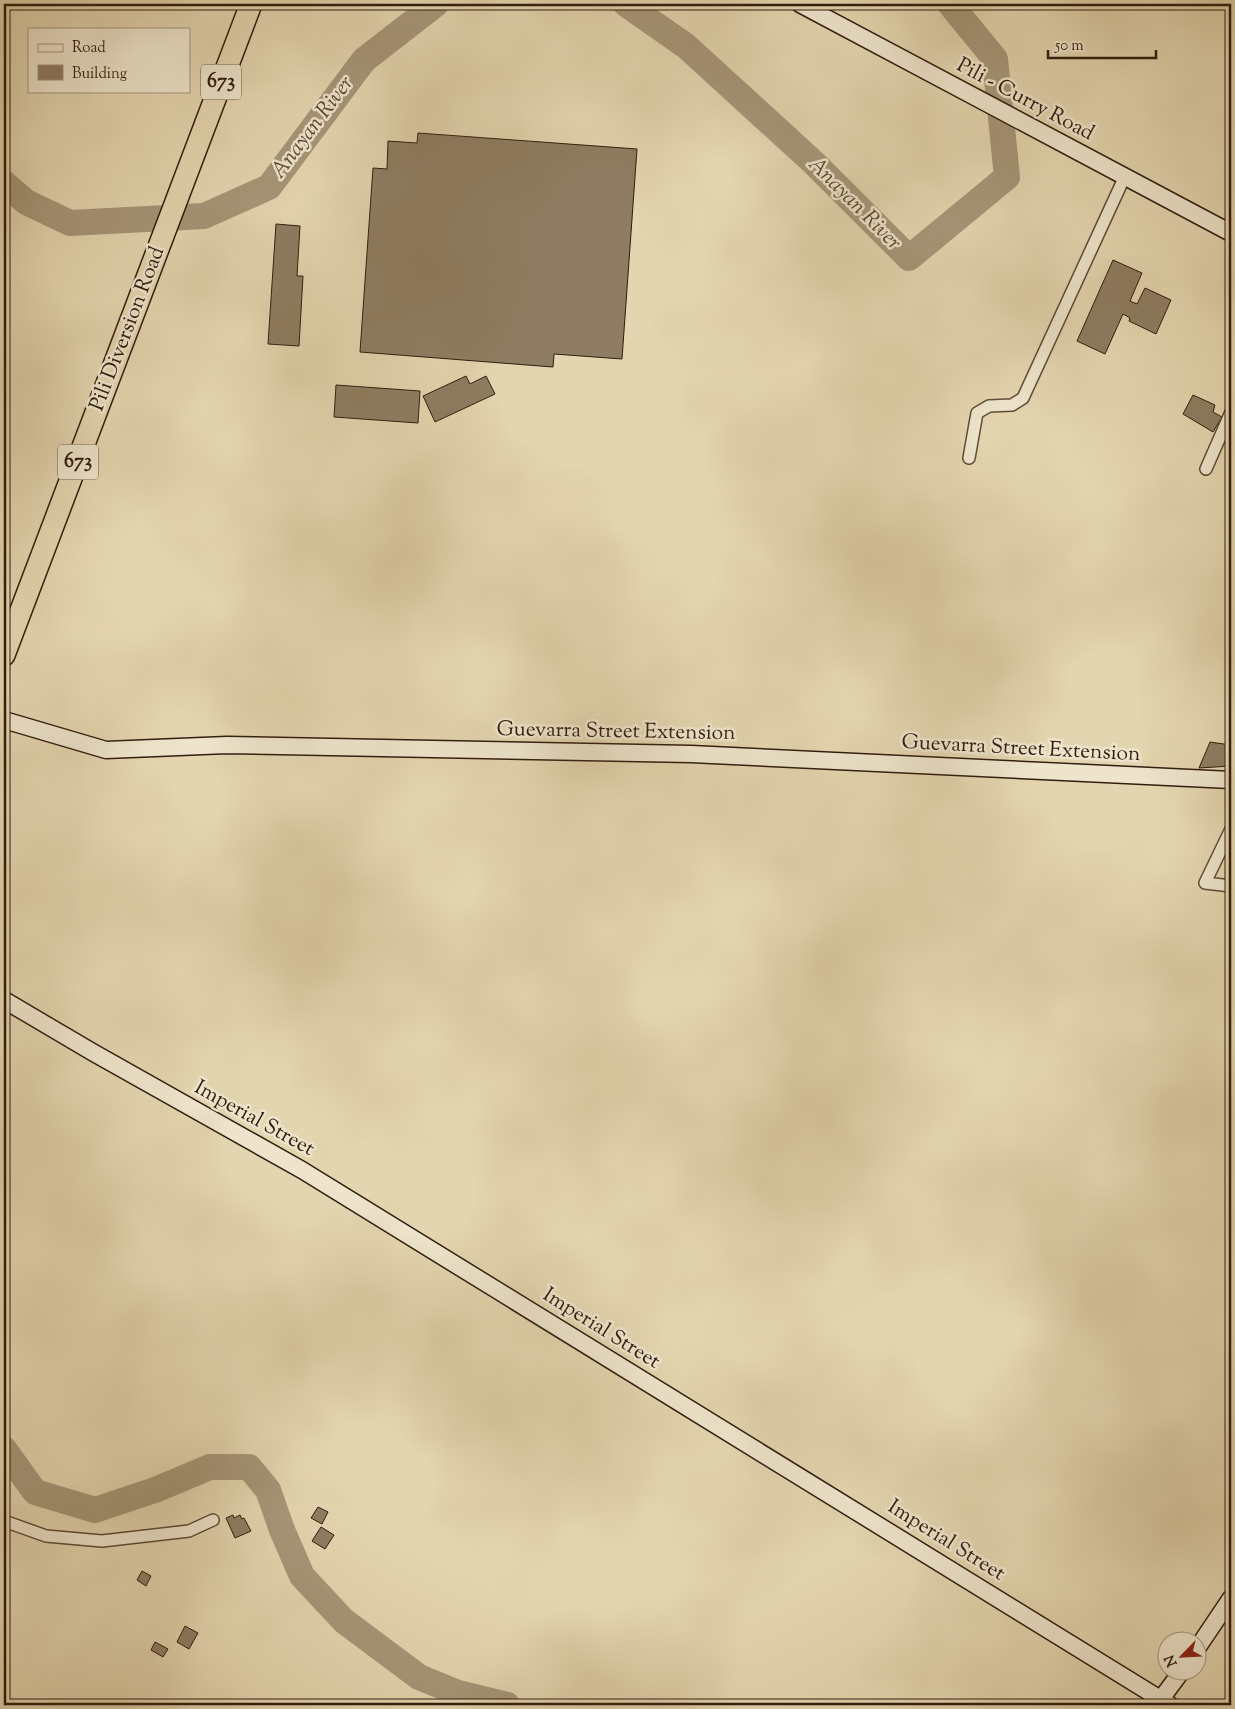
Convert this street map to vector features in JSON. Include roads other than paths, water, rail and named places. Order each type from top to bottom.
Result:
[{"type":"highway","name":"Pili Diversion Road","points":[[4,655],[252,4]]},
{"type":"street","name":"Pili - Curry Road","points":[[800,4],[1231,232]]},
{"type":"street","points":[[969,458],[977,413],[989,406],[1012,405],[1024,398],[1125,176]]},
{"type":"street","points":[[1206,469],[1231,412]]},
{"type":"street","name":"Guevarra Street Extension","points":[[4,720],[106,750],[227,745],[691,754],[1231,780]]},
{"type":"street","points":[[1231,828],[1205,883],[1231,886]]},
{"type":"street","name":"Imperial Street","points":[[4,1000],[302,1170],[1163,1703]]},
{"type":"street","points":[[4,1521],[46,1536],[102,1541],[189,1531],[213,1520]]},
{"type":"street","points":[[1208,1632],[1231,1598]]},
{"type":"street","points":[[1163,1703],[1175,1682]]},
{"type":"waterway","name":"Anayan River","points":[[4,183],[26,202],[70,223],[204,216],[269,187],[364,60],[436,4]]},
{"type":"waterway","name":"Anayan River","points":[[626,4],[686,46],[814,163],[909,258],[1007,177],[995,59],[950,4]]},
{"type":"waterway","points":[[4,1449],[35,1492],[95,1510],[155,1490],[210,1467],[249,1467],[268,1490],[282,1530],[302,1576],[344,1621],[419,1677],[458,1693],[507,1705]]}]
